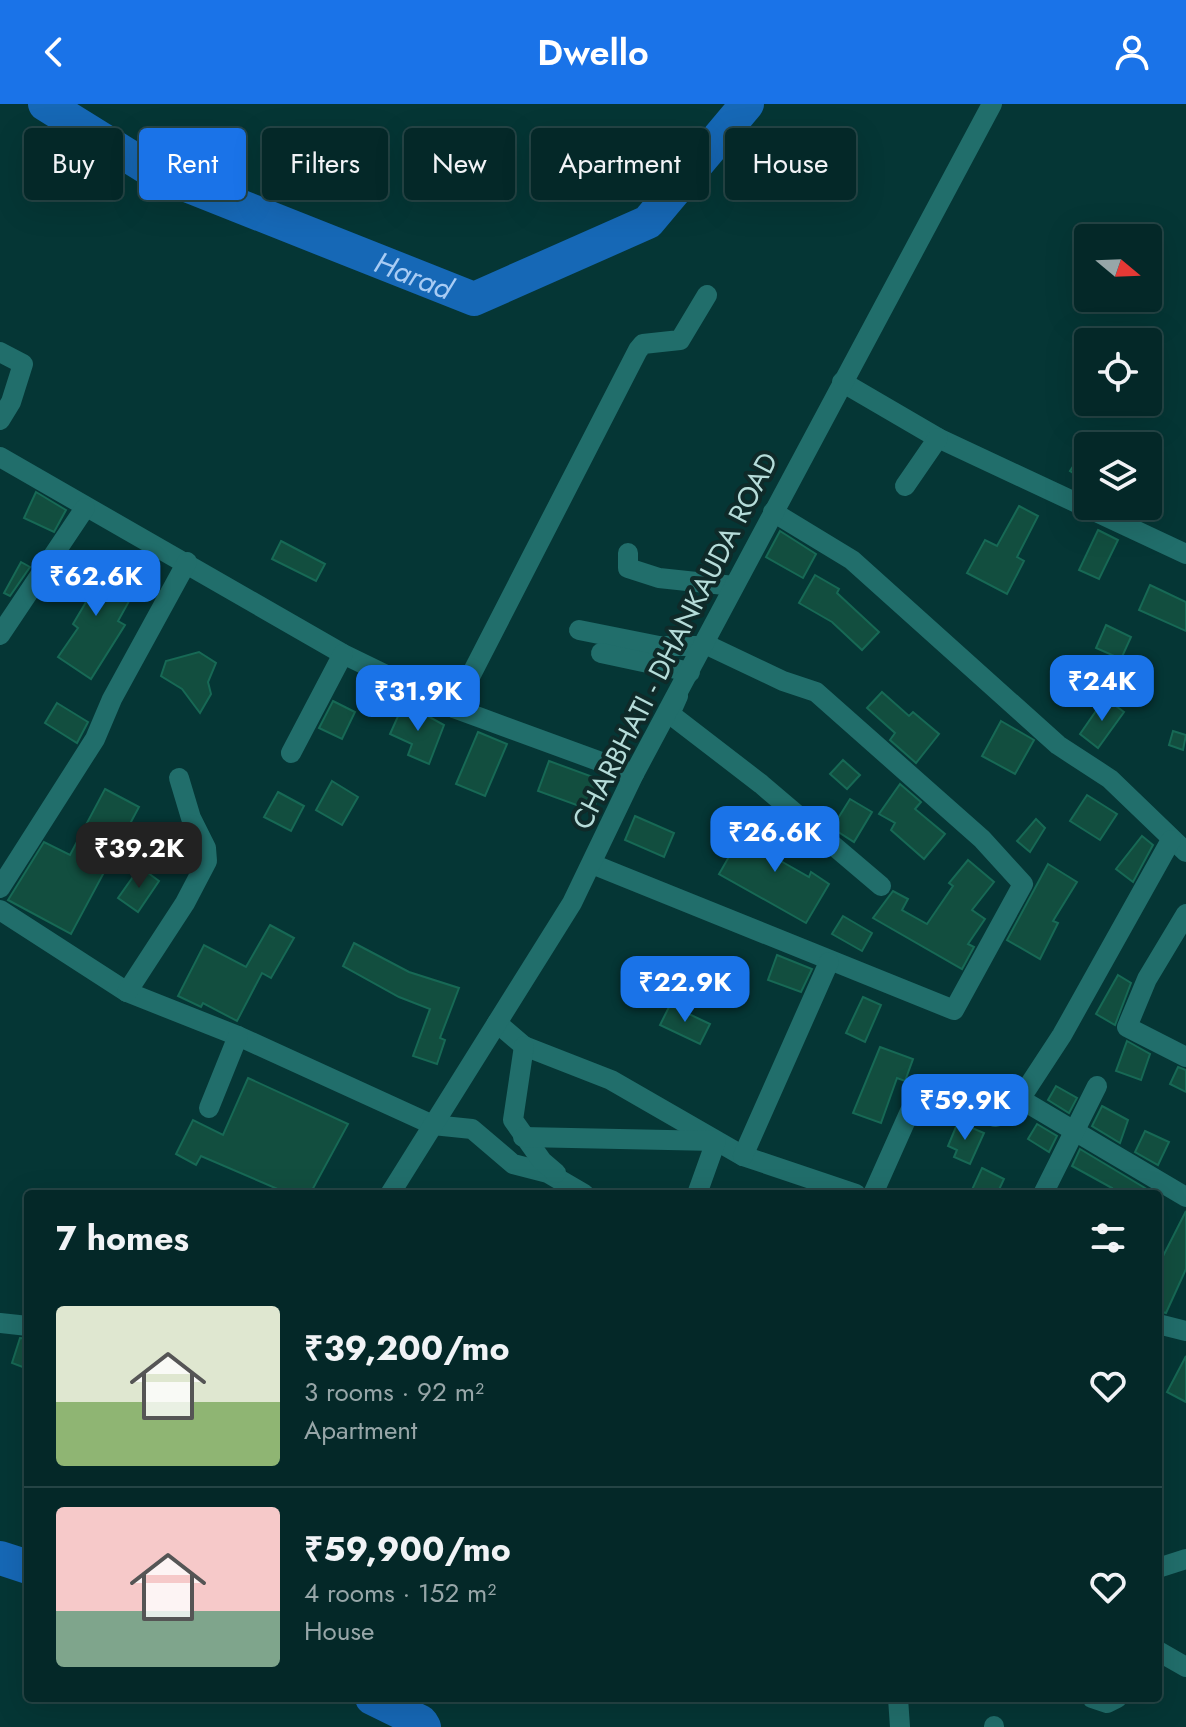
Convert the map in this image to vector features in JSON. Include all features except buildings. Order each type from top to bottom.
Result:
[{"type":"street","name":"CHARBHATI - DHANKAUDA ROAD","points":[[392,1190],[592,864],[634,774],[992,104]]},
{"type":"street","points":[[454,708],[638,350],[643,344],[680,340],[707,295]]},
{"type":"street","points":[[0,352],[23,364],[11,402],[0,420]]},
{"type":"street","points":[[842,382],[938,438],[1186,554]]},
{"type":"street","points":[[905,486],[938,438]]},
{"type":"street","points":[[0,457],[343,654],[454,708],[634,774]]},
{"type":"street","points":[[0,635],[85,508]]},
{"type":"street","points":[[773,512],[852,560],[1058,745],[1110,779],[1179,846],[1022,1100],[1003,1118],[987,1115],[958,1098],[937,1094],[921,1098],[910,1111],[875,1190]]},
{"type":"street","points":[[628,553],[628,568],[659,578],[734,586]]},
{"type":"street","points":[[0,888],[95,739],[112,699],[187,562]]},
{"type":"street","points":[[579,630],[659,646],[704,645],[783,681],[816,692],[982,839],[1023,884],[954,1010],[592,864]]},
{"type":"street","points":[[601,653],[690,672]]},
{"type":"street","points":[[291,753],[343,654]]},
{"type":"street","points":[[678,695],[670,714],[761,784],[881,886]]},
{"type":"street","points":[[127,992],[185,903],[207,861],[206,848],[191,818],[179,778]]},
{"type":"street","points":[[0,910],[127,992],[238,1036],[433,1125],[472,1129],[513,1164],[548,1173],[579,1190]]},
{"type":"street","points":[[1186,914],[1147,979],[1127,1027],[1186,1057]]},
{"type":"street","points":[[743,1156],[829,962]]},
{"type":"street","points":[[497,1023],[524,1046],[611,1080],[743,1156],[844,1190]]},
{"type":"street","points":[[209,1108],[238,1036]]},
{"type":"street","points":[[524,1046],[519,1130],[542,1161],[580,1190]]},
{"type":"street","points":[[1045,1190],[1097,1086]]},
{"type":"street","points":[[1022,1100],[1072,1132],[1130,1161],[1186,1197]]},
{"type":"street","points":[[485,1140],[519,1130],[716,1141]]},
{"type":"street","points":[[698,1190],[716,1141]]},
{"type":"street","points":[[0,1323],[24,1326]]},
{"type":"street","points":[[1162,1325],[1186,1331]]},
{"type":"street","points":[[1162,1567],[1186,1559]]},
{"type":"street","points":[[1162,1653],[1186,1667]]},
{"type":"street","points":[[898,1702],[900,1727]]},
{"type":"waterway","name":"Harad","points":[[45,104],[156,173],[474,299],[648,222],[747,104]]},
{"type":"waterway","name":"Harad","points":[[0,1558],[24,1566]]},
{"type":"waterway","name":"Harad","points":[[380,1702],[421,1722],[424,1727]]}]
